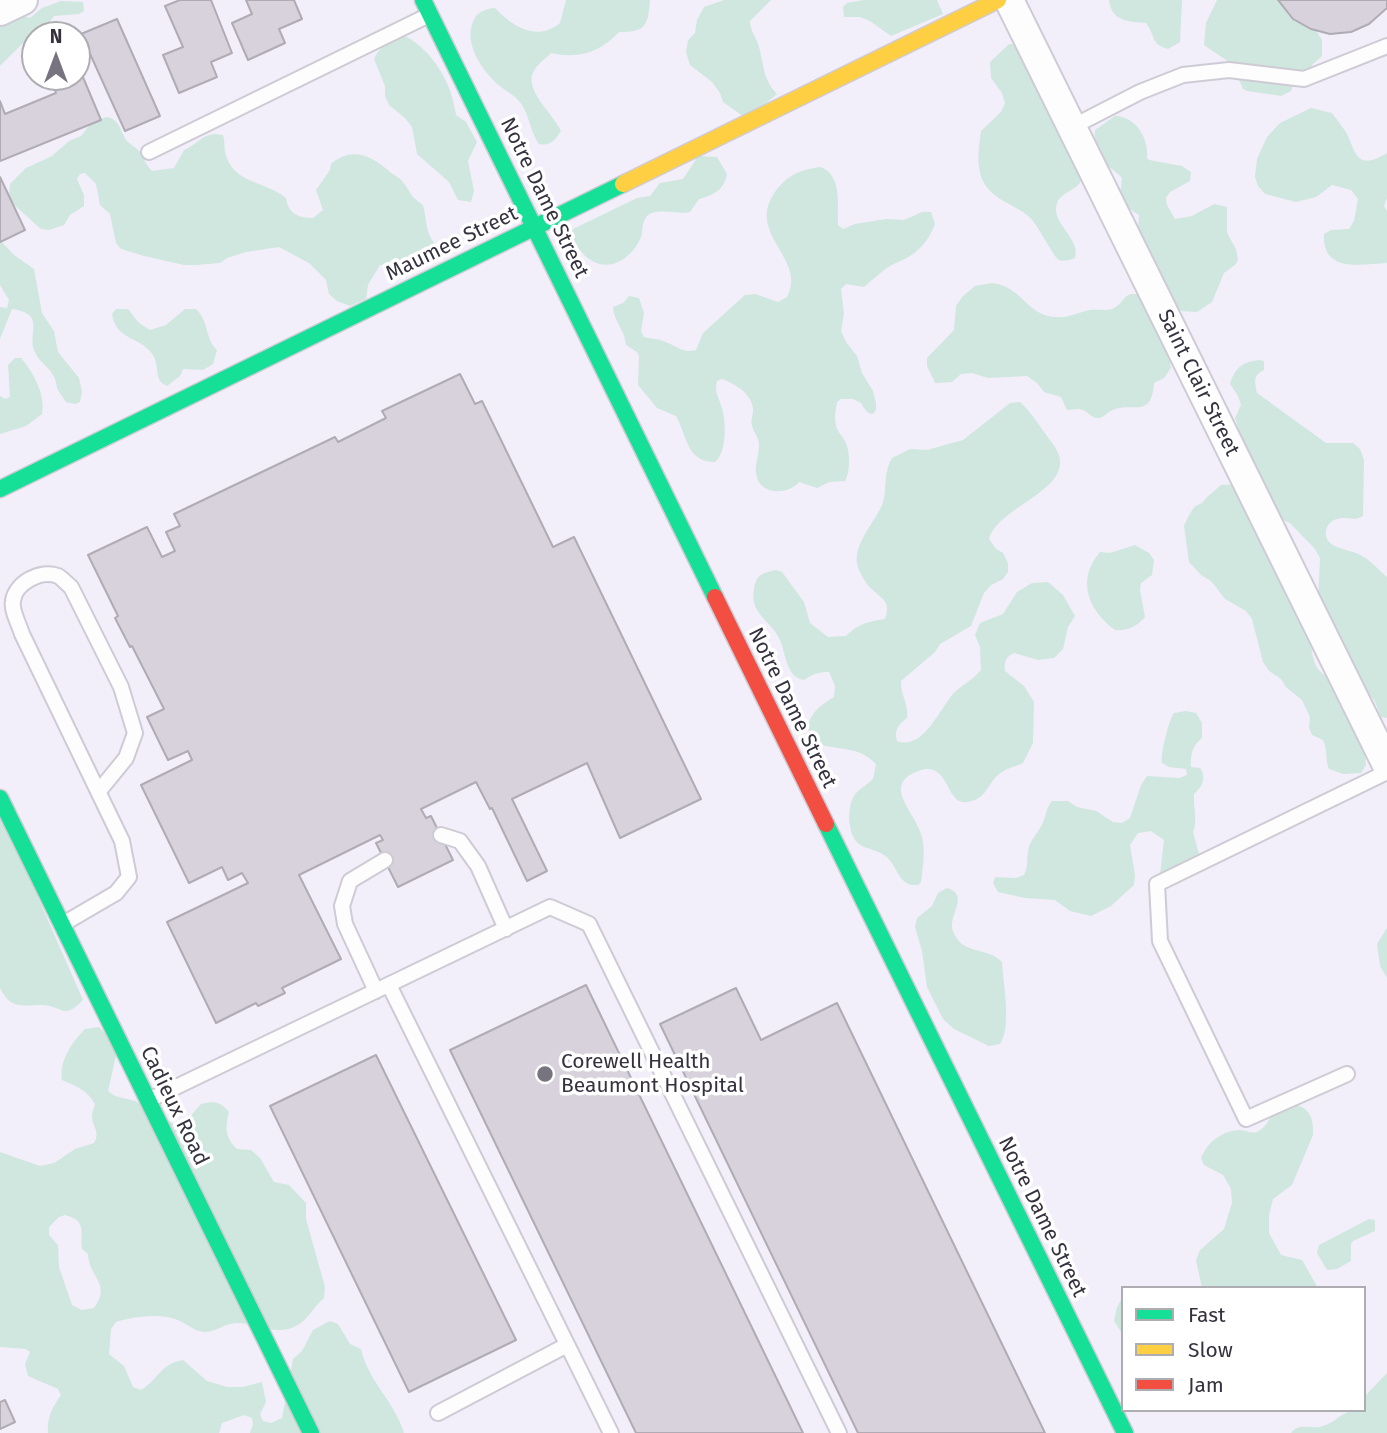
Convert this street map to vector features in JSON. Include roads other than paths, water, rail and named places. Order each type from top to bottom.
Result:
[{"type":"street","points":[[0,11],[23,0]]},
{"type":"street","name":"Maumee Street","points":[[0,488],[998,0]]},
{"type":"street","name":"Saint Clair Street","points":[[1009,0],[1387,765]]},
{"type":"street","name":"Notre Dame Street","points":[[427,7],[1125,1433]]},
{"type":"street","name":"Cadieux Road","points":[[0,798],[311,1433]]},
{"type":"lane","points":[[149,152],[427,7]]},
{"type":"lane","points":[[1072,127],[1140,92],[1183,75],[1229,70],[1304,79],[1387,46]]},
{"type":"lane","points":[[62,924],[117,893],[130,877],[122,841],[22,634],[12,603],[16,589],[28,580],[42,575],[57,576],[71,587],[121,687],[135,733],[126,758],[99,791]]},
{"type":"lane","points":[[1346,1074],[1246,1119],[1160,941],[1157,884],[1387,772]]},
{"type":"lane","points":[[441,835],[460,841],[478,866],[506,929]]},
{"type":"lane","points":[[385,860],[350,881],[342,906],[345,924],[383,988],[611,1433]]},
{"type":"lane","points":[[148,1101],[550,907],[589,924],[839,1433]]},
{"type":"lane","points":[[438,1413],[567,1345]]},
{"type":"place","name":"Corewell Health Beaumont Hospital","points":[[545,1074]]}]
